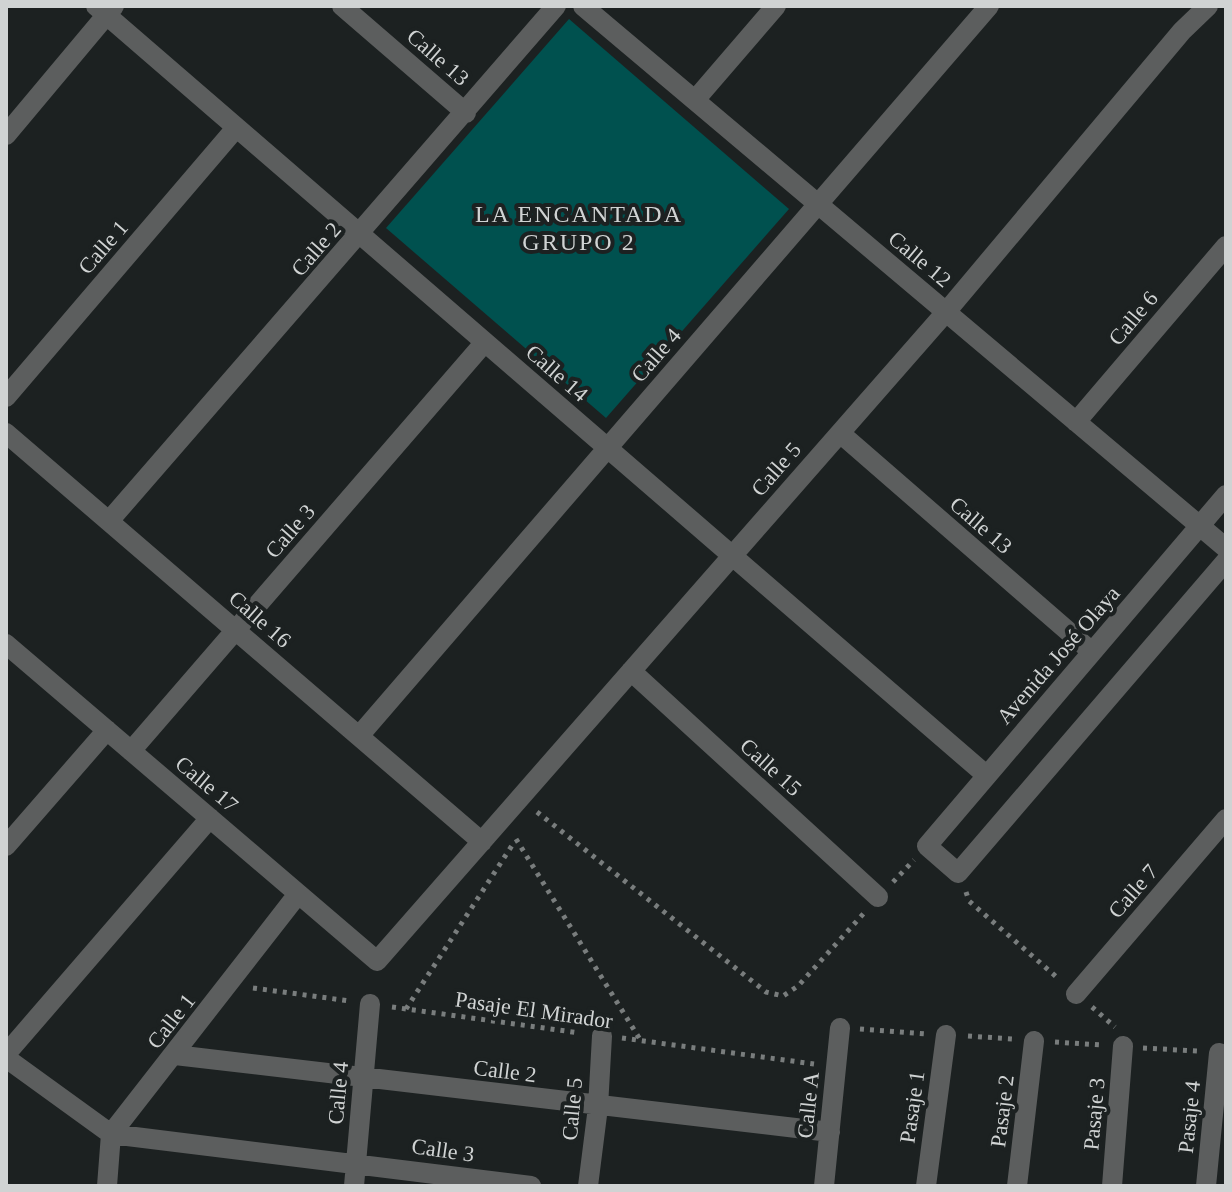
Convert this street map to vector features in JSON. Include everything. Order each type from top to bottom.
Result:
[{"type":"street","name":"Calle 13","points":[[342,6],[466,113]]},
{"type":"street","name":"Calle 2","points":[[109,521],[556,6]]},
{"type":"street","name":"Calle 12","points":[[583,6],[1226,548]]},
{"type":"street","points":[[695,100],[776,6]]},
{"type":"street","name":"Calle 4","points":[[359,736],[989,6]]},
{"type":"street","name":"Calle 5","points":[[377,961],[482,842],[528,804],[631,671],[946,312],[1182,31],[1208,6]]},
{"type":"street","points":[[6,135],[106,9]]},
{"type":"street","name":"Calle 14","points":[[106,9],[236,128],[986,775]]},
{"type":"street","name":"Calle 1","points":[[6,397],[236,128]]},
{"type":"street","name":"Calle 6","points":[[1076,422],[1226,246]]},
{"type":"street","name":"Calle 3","points":[[131,751],[485,342]]},
{"type":"street","name":"Calle 16","points":[[6,433],[482,842]]},
{"type":"street","name":"Calle 13","points":[[840,433],[1092,652]]},
{"type":"street","name":"Avenida José Olaya","points":[[927,846],[1226,495]]},
{"type":"street","points":[[927,846],[958,873],[1226,561]]},
{"type":"street","name":"Calle 17","points":[[6,644],[377,961]]},
{"type":"street","name":"Calle 15","points":[[631,671],[878,897]]},
{"type":"street","points":[[6,846],[107,730]]},
{"type":"street","points":[[107,1186],[111,1134],[6,1056],[210,818]]},
{"type":"street","name":"Calle 7","points":[[1076,994],[1226,819]]},
{"type":"street","name":"Calle 1","points":[[111,1134],[298,894]]},
{"type":"street","name":"Calle 4","points":[[354,1186],[370,1004]]},
{"type":"street","name":"Calle A","points":[[824,1186],[840,1028]]},
{"type":"street","name":"Pasaje 1","points":[[926,1186],[946,1035]]},
{"type":"street","name":"Calle 5","points":[[588,1186],[598,1107],[602,1036]]},
{"type":"street","name":"Pasaje 3","points":[[1112,1186],[1121,1038]]},
{"type":"street","name":"Pasaje 2","points":[[1017,1186],[1034,1041]]},
{"type":"street","name":"Pasaje 4","points":[[1206,1186],[1219,1053]]},
{"type":"street","name":"Calle 2","points":[[175,1055],[830,1132]]},
{"type":"street","name":"Calle 3","points":[[111,1134],[531,1186]]},
{"type":"path","points":[[528,804],[529,819]]},
{"type":"path","points":[[528,804],[766,992],[783,996],[798,986],[927,846]]},
{"type":"path","points":[[406,1009],[522,829]]},
{"type":"path","points":[[516,839],[641,1041]]},
{"type":"path","points":[[969,901],[1076,994],[1121,1038]]},
{"type":"path","name":"Pasaje El Mirador","points":[[229,985],[836,1067]]},
{"type":"shaded area","points":[[569,19],[789,209],[606,418],[386,228]]},
{"type":"district","name":"LA ENCANTADA GRUPO 2","points":[[579,228]]}]
